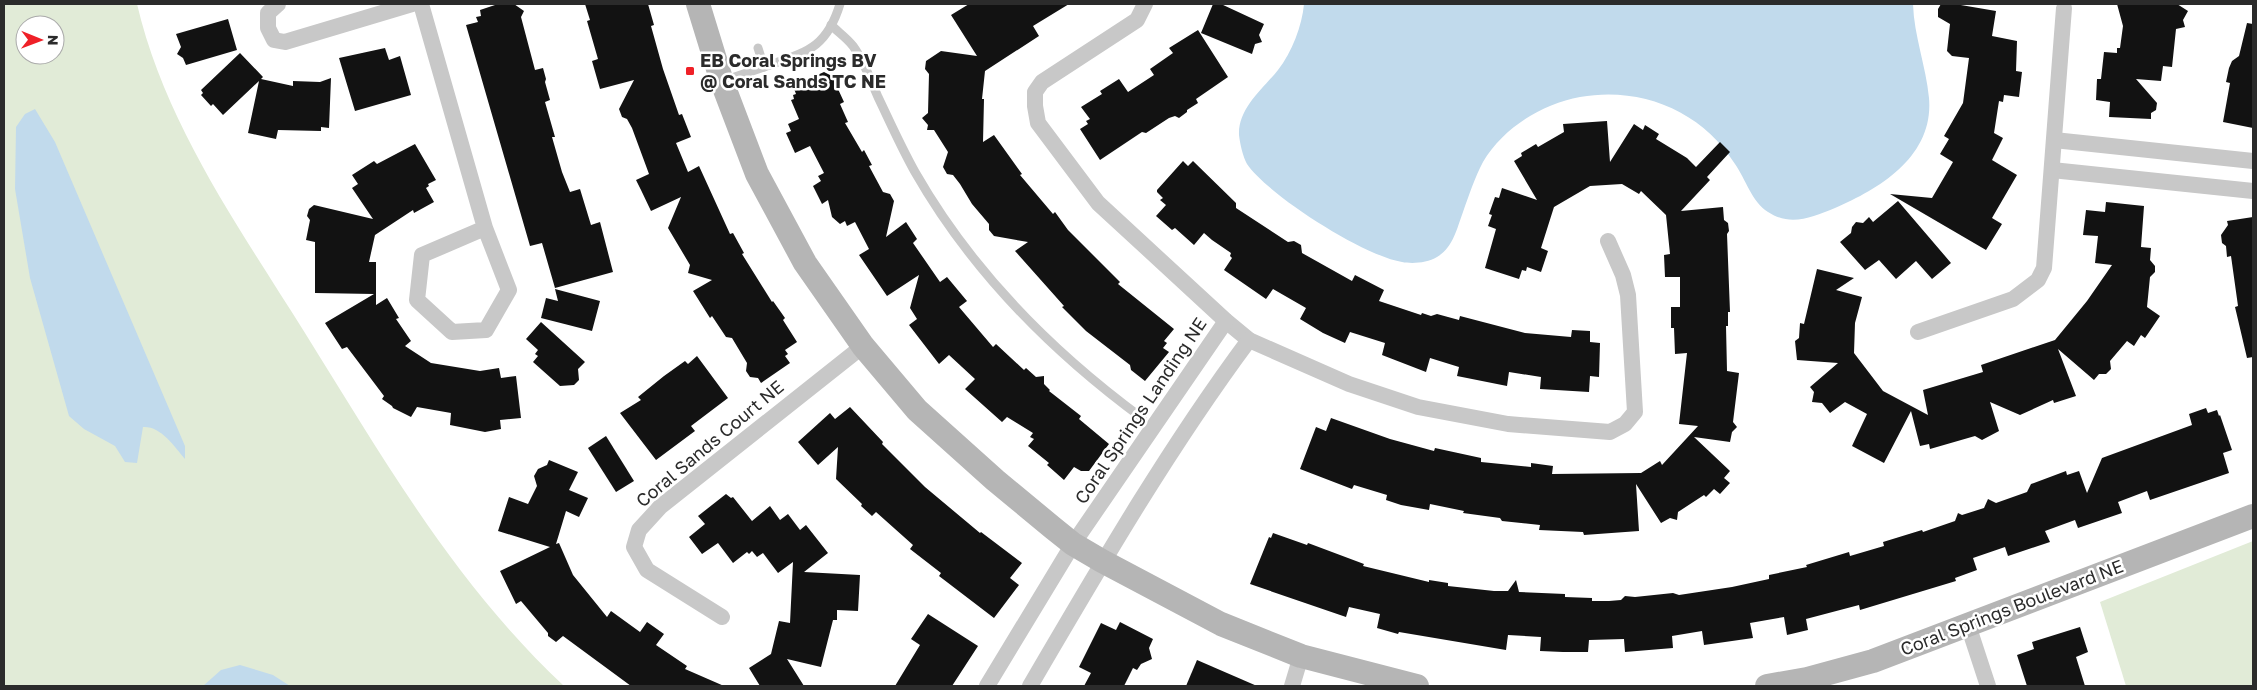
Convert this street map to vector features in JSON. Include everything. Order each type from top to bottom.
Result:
[{"type":"street","points":[[278,4],[268,13],[268,28],[274,40],[285,42],[412,4]]},
{"type":"street","points":[[421,4],[485,228],[509,290],[486,330],[452,332],[417,300],[422,255],[485,228]]},
{"type":"street","points":[[698,4],[722,82],[757,174],[804,263],[864,346],[917,410],[995,480],[1073,544],[1102,561],[1221,624],[1301,656],[1416,686]]},
{"type":"street","points":[[1145,4],[1137,20],[1042,82],[1035,92],[1038,123],[1049,141],[1098,203],[1226,321]]},
{"type":"street","points":[[1918,332],[2013,299],[2038,280],[2044,268],[2064,8]]},
{"type":"street","points":[[2054,140],[2253,161]]},
{"type":"street","points":[[2052,170],[2253,192]]},
{"type":"street","name":"Coral Springs Landing NE","points":[[987,686],[1073,544],[1226,321],[1249,340],[1349,384],[1418,407],[1508,424],[1610,432],[1625,424],[1635,412],[1628,295],[1623,275],[1608,241]]},
{"type":"street","points":[[1030,686],[1102,561],[1216,386],[1249,340]]},
{"type":"street","name":"Coral Sands Court NE","points":[[722,617],[647,570],[634,547],[639,530],[660,506],[864,346]]},
{"type":"street","name":"Coral Springs Boulevard NE","points":[[1767,686],[1873,661],[2253,516]]},
{"type":"street","points":[[1968,625],[1988,686]]},
{"type":"street","points":[[1292,686],[1301,656]]},
{"type":"lane","points":[[722,82],[811,50],[826,35],[840,4]]},
{"type":"lane","points":[[831,25],[853,46],[916,173],[970,253],[1021,314],[1056,348],[1105,391],[1142,418]]},
{"type":"lane","points":[[758,48],[764,67]]},
{"type":"green space","points":[[4,4],[137,4],[150,48],[166,91],[185,133],[255,255],[392,473],[423,518],[489,605],[525,647],[564,686],[4,686]]},
{"type":"green space","points":[[2253,541],[2253,686],[2126,686],[2100,602]]},
{"type":"water","points":[[1304,4],[1913,4],[1929,98],[1928,118],[1923,136],[1914,153],[1887,179],[1853,200],[1835,208],[1810,217],[1793,220],[1777,217],[1762,208],[1753,197],[1739,170],[1721,145],[1688,117],[1668,106],[1647,99],[1625,95],[1603,95],[1566,100],[1525,119],[1501,138],[1491,150],[1477,174],[1454,237],[1442,253],[1424,262],[1402,262],[1365,249],[1342,237],[1295,207],[1258,177],[1244,158],[1239,135],[1243,116],[1252,100],[1278,70],[1288,55],[1299,30]]},
{"type":"water","points":[[35,109],[55,142],[185,446],[185,459],[161,433],[143,427],[137,463],[125,462],[115,446],[84,429],[69,416],[30,278],[15,189],[16,127],[25,114]]},
{"type":"water","points":[[240,665],[273,675],[290,686],[203,686],[221,670]]},
{"type":"building","points":[[498,4],[514,4],[524,11],[521,17],[535,70],[543,68],[546,79],[545,82],[550,100],[545,102],[562,172],[570,192],[580,189],[591,225],[600,222],[613,272],[555,288],[542,243],[530,246],[466,25],[478,22],[476,17],[481,16],[480,10]]},
{"type":"building","points":[[585,4],[648,4],[654,25],[651,26],[663,69],[679,115],[682,114],[691,137],[676,143],[688,172],[699,166],[730,234],[733,233],[744,253],[742,254],[772,302],[785,318],[783,320],[797,342],[785,350],[788,354],[785,356],[790,363],[761,383],[758,378],[750,377],[746,371],[747,363],[732,338],[726,337],[712,316],[710,318],[693,291],[712,280],[688,273],[690,265],[668,228],[681,197],[651,211],[636,180],[649,174],[632,128],[627,119],[622,117],[619,109],[634,80],[600,89],[592,61],[598,59],[587,21],[590,20]]},
{"type":"building","points":[[969,4],[1069,4],[1033,26],[1039,36],[985,71],[982,99],[984,99],[983,142],[994,135],[1022,174],[1020,175],[1053,214],[1055,212],[1068,230],[1120,282],[1118,284],[1174,329],[1164,341],[1167,343],[1163,348],[1169,352],[1145,381],[1131,370],[1130,365],[1086,331],[1062,307],[1064,306],[1015,251],[1028,242],[994,236],[989,230],[989,224],[972,204],[960,184],[953,175],[947,174],[943,167],[948,152],[934,130],[927,130],[928,125],[922,118],[928,113],[929,74],[925,69],[926,61],[941,51],[977,56],[951,15]]},
{"type":"building","points":[[1213,4],[1221,4],[1264,24],[1259,35],[1262,42],[1255,44],[1252,54],[1201,33]]},
{"type":"building","points":[[1941,4],[1955,4],[1996,11],[1992,36],[2017,41],[2016,71],[2022,72],[2019,97],[2004,95],[2003,102],[1999,101],[1994,133],[2003,138],[1992,160],[2017,175],[1992,218],[2002,224],[1986,250],[1890,194],[1932,198],[1953,162],[1940,154],[1949,139],[1944,136],[1963,103],[1969,58],[1952,56],[1947,51],[1950,24],[1938,17],[1938,9]]},
{"type":"building","points":[[2117,4],[2177,4],[2188,11],[2183,20],[2185,27],[2176,29],[2172,67],[2163,66],[2161,81],[2136,79],[2157,103],[2156,110],[2151,113],[2151,119],[2109,117],[2110,102],[2096,100],[2097,79],[2101,79],[2104,52],[2117,53],[2117,48],[2120,48],[2123,26]]},
{"type":"building","points":[[228,19],[237,50],[186,65],[183,58],[177,54],[181,47],[176,34]]},
{"type":"building","points":[[2247,23],[2253,24],[2253,128],[2223,122],[2230,83],[2226,82],[2229,68],[2232,61],[2239,56]]},
{"type":"building","points":[[1198,30],[1228,77],[1196,99],[1198,103],[1179,118],[1175,116],[1169,118],[1146,133],[1142,132],[1100,160],[1080,129],[1088,124],[1086,121],[1090,119],[1081,107],[1102,94],[1100,91],[1119,79],[1128,92],[1154,75],[1150,69],[1173,53],[1169,48]]},
{"type":"building","points":[[385,48],[389,60],[400,56],[411,95],[355,111],[339,58]]},
{"type":"building","points":[[240,53],[263,77],[261,79],[293,86],[293,81],[320,82],[331,78],[329,128],[321,127],[321,131],[278,130],[276,139],[248,133],[259,81],[223,115],[213,104],[211,106],[201,95],[203,93],[201,90]]},
{"type":"building","points":[[824,72],[836,78],[840,85],[838,89],[844,102],[840,104],[848,122],[845,123],[862,152],[864,150],[872,165],[869,166],[883,192],[890,194],[894,201],[886,237],[906,222],[917,239],[913,243],[940,282],[947,277],[967,301],[959,307],[993,347],[996,344],[1024,370],[1026,368],[1036,377],[1044,376],[1044,384],[1049,391],[1081,416],[1079,419],[1109,444],[1089,471],[1081,471],[1074,467],[1064,480],[1047,465],[1049,463],[1028,446],[1034,439],[1030,437],[1033,433],[1007,417],[1002,422],[965,389],[975,379],[949,355],[939,364],[909,325],[917,319],[910,308],[919,275],[887,296],[859,255],[869,249],[855,222],[847,226],[845,221],[840,224],[832,217],[828,200],[822,204],[813,186],[821,181],[818,176],[824,173],[810,146],[795,153],[786,133],[791,131],[788,124],[799,119],[791,100],[794,99],[793,95],[796,94],[793,86]]},
{"type":"building","points":[[1607,121],[1610,162],[1634,124],[1643,130],[1645,125],[1659,134],[1656,139],[1687,158],[1696,167],[1720,142],[1730,152],[1707,177],[1710,180],[1681,211],[1723,207],[1724,220],[1728,223],[1730,312],[1728,312],[1728,326],[1726,326],[1727,371],[1739,373],[1733,422],[1737,427],[1732,432],[1730,442],[1694,437],[1730,471],[1724,478],[1730,483],[1720,494],[1714,489],[1706,497],[1704,495],[1678,512],[1677,520],[1670,518],[1661,523],[1636,484],[1639,531],[1584,535],[1583,532],[1539,530],[1540,525],[1502,521],[1500,518],[1463,513],[1464,511],[1430,504],[1429,510],[1401,505],[1386,500],[1387,495],[1354,485],[1352,489],[1300,469],[1316,427],[1326,431],[1331,418],[1390,439],[1434,451],[1435,448],[1481,458],[1481,462],[1531,467],[1531,463],[1553,466],[1552,474],[1641,473],[1660,461],[1662,465],[1698,426],[1679,424],[1687,353],[1675,354],[1674,328],[1671,328],[1671,307],[1680,307],[1680,277],[1665,277],[1664,255],[1670,254],[1666,215],[1641,191],[1639,194],[1622,184],[1590,186],[1554,207],[1541,248],[1548,251],[1541,272],[1527,267],[1526,271],[1522,270],[1519,279],[1485,268],[1496,229],[1488,226],[1492,215],[1489,214],[1495,197],[1499,198],[1502,188],[1537,200],[1514,161],[1522,156],[1521,153],[1536,144],[1538,147],[1564,132],[1563,124]]},
{"type":"building","points":[[415,144],[436,180],[428,184],[429,186],[426,188],[434,202],[414,213],[413,210],[375,235],[369,262],[376,262],[376,305],[387,298],[399,318],[396,319],[411,341],[405,346],[431,363],[480,371],[499,368],[501,378],[516,376],[521,418],[500,420],[501,429],[485,432],[450,425],[451,413],[417,407],[411,417],[393,408],[382,399],[384,396],[347,347],[342,349],[325,323],[374,294],[315,293],[315,242],[306,240],[310,220],[307,216],[309,209],[314,205],[373,219],[352,188],[358,184],[352,175],[374,161],[377,164]]},
{"type":"building","points":[[1183,161],[1188,166],[1193,161],[1236,203],[1236,208],[1288,242],[1294,241],[1301,245],[1302,253],[1352,281],[1355,275],[1384,290],[1379,301],[1421,315],[1422,313],[1431,316],[1437,314],[1459,320],[1460,316],[1525,333],[1571,337],[1572,330],[1590,331],[1590,342],[1600,343],[1599,377],[1590,376],[1589,392],[1540,389],[1541,377],[1509,372],[1507,386],[1457,376],[1459,367],[1430,358],[1426,372],[1382,355],[1385,343],[1350,332],[1345,343],[1323,333],[1300,319],[1306,308],[1273,289],[1266,299],[1224,270],[1232,258],[1230,256],[1231,253],[1204,233],[1194,245],[1175,228],[1172,230],[1156,216],[1166,205],[1160,200],[1163,198],[1157,190]]},
{"type":"building","points":[[1898,201],[1951,263],[1932,279],[1916,261],[1896,279],[1879,260],[1865,270],[1840,242],[1851,233],[1852,227],[1856,222],[1863,223],[1869,217],[1873,222]]},
{"type":"building","points":[[2106,202],[2144,206],[2141,247],[2151,248],[2150,260],[2155,266],[2155,272],[2150,277],[2147,307],[2160,316],[2145,338],[2141,335],[2134,346],[2127,341],[2110,361],[2111,369],[2106,374],[2099,374],[2094,380],[2058,349],[2076,396],[2054,403],[2053,400],[2020,415],[1990,402],[1999,431],[1982,440],[1975,436],[1930,449],[1929,444],[1920,446],[1911,411],[1884,463],[1852,446],[1867,414],[1845,402],[1830,413],[1822,403],[1812,402],[1814,392],[1810,387],[1838,363],[1797,360],[1795,341],[1799,338],[1800,323],[1804,324],[1817,269],[1854,278],[1836,290],[1862,297],[1855,323],[1854,353],[1883,391],[1928,415],[1923,390],[1983,372],[1981,365],[2055,340],[2087,301],[2112,265],[2095,263],[2098,236],[2083,235],[2086,210],[2105,212]]},
{"type":"building","points":[[2253,217],[2253,357],[2247,358],[2235,307],[2238,306],[2231,256],[2227,257],[2226,246],[2222,243],[2221,235],[2228,225],[2227,221]]},
{"type":"building","points":[[555,289],[600,301],[592,331],[541,318],[546,298],[558,301]]},
{"type":"building","points":[[541,322],[585,362],[578,369],[579,380],[574,385],[560,386],[533,362],[538,356],[535,354],[538,350],[526,339]]},
{"type":"building","points":[[697,356],[728,398],[691,426],[695,431],[656,460],[620,413],[641,400],[638,397],[664,376],[685,361],[688,364]]},
{"type":"building","points":[[850,407],[883,442],[882,444],[925,487],[980,533],[1022,563],[1010,578],[1019,585],[994,618],[939,576],[941,573],[910,549],[913,545],[876,512],[872,516],[836,479],[838,447],[818,465],[798,442],[830,413],[835,419]]},
{"type":"building","points":[[2206,408],[2208,413],[2217,410],[2220,415],[2232,450],[2223,453],[2229,473],[2150,500],[2147,491],[2118,502],[2122,513],[2078,528],[2075,520],[2045,531],[2050,542],[2008,556],[2005,547],[1973,558],[1977,570],[1955,578],[1956,581],[1860,610],[1859,605],[1806,619],[1808,630],[1787,635],[1784,617],[1750,623],[1753,638],[1704,645],[1702,631],[1672,636],[1673,648],[1625,652],[1624,639],[1589,640],[1588,652],[1540,651],[1541,637],[1508,635],[1506,650],[1399,632],[1398,634],[1377,628],[1380,614],[1349,607],[1346,617],[1250,584],[1269,537],[1271,538],[1273,533],[1307,545],[1308,543],[1364,564],[1363,566],[1429,582],[1429,580],[1448,583],[1448,586],[1508,591],[1516,580],[1519,592],[1565,594],[1565,597],[1592,598],[1592,601],[1621,600],[1625,596],[1635,597],[1673,593],[1679,595],[1732,587],[1769,579],[1769,575],[1807,567],[1806,565],[1849,552],[1850,556],[1884,546],[1883,542],[1922,530],[1923,532],[1955,521],[1958,513],[1962,515],[1984,508],[1988,499],[1996,503],[2027,492],[2031,484],[2066,471],[2067,475],[2079,471],[2087,493],[2102,458],[2192,425],[2189,414]]},
{"type":"building","points":[[606,436],[634,481],[616,492],[588,448]]},
{"type":"building","points":[[549,460],[578,472],[569,490],[588,498],[579,517],[566,511],[556,544],[559,543],[573,575],[607,617],[611,611],[640,632],[647,622],[664,634],[656,645],[687,666],[685,669],[724,686],[631,686],[563,636],[556,642],[548,636],[548,633],[521,601],[516,604],[500,571],[550,547],[498,531],[509,497],[528,504],[537,486],[534,476],[538,469],[547,465]]},
{"type":"building","points":[[726,494],[731,498],[733,497],[752,521],[770,506],[780,520],[788,514],[800,530],[806,525],[828,553],[804,572],[860,575],[858,611],[837,610],[837,620],[833,620],[821,667],[787,659],[804,686],[760,686],[749,668],[771,654],[779,621],[790,623],[793,562],[778,573],[763,553],[757,557],[752,551],[749,554],[747,552],[733,563],[718,543],[702,554],[689,537],[705,524],[698,516]]},
{"type":"building","points":[[928,614],[978,646],[952,686],[895,686],[920,645],[911,639]]},
{"type":"building","points":[[1120,622],[1153,639],[1149,648],[1152,659],[1141,664],[1137,670],[1133,668],[1124,686],[1084,686],[1091,673],[1079,667],[1101,623],[1116,630]]},
{"type":"building","points":[[2080,627],[2088,652],[2076,657],[2085,686],[2027,686],[2017,655],[2034,649],[2032,642]]},
{"type":"building","points":[[1197,660],[1257,686],[1186,686]]},
{"type":"place","name":"EB Coral Springs BV @ Coral Sands TC NE","points":[[690,71]]}]
